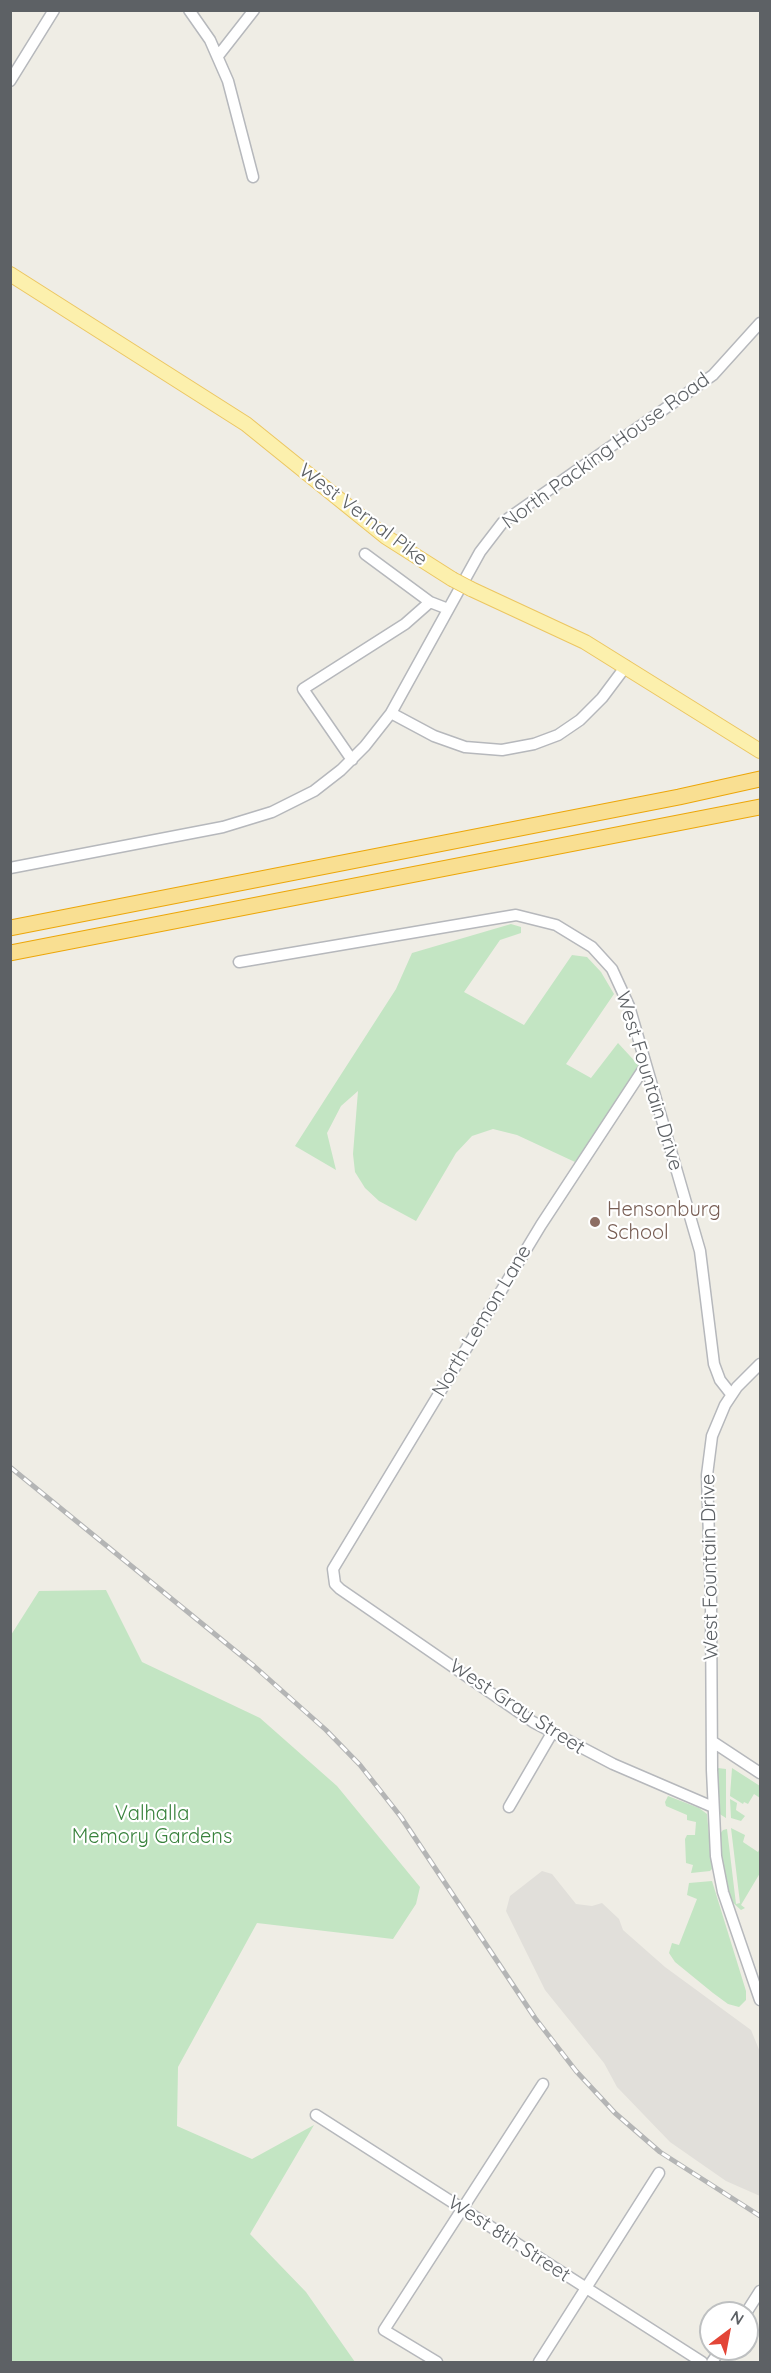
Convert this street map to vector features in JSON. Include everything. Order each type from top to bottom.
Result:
[{"type":"highway","points":[[10,928],[679,798],[760,779]]},
{"type":"highway","points":[[10,953],[760,807]]},
{"type":"main road","name":"West Vernal Pike","points":[[10,274],[241,421],[386,537],[452,579],[562,630],[626,666],[760,751]]},
{"type":"street","points":[[10,81],[54,10]]},
{"type":"street","points":[[189,10],[218,56],[236,106],[253,177]]},
{"type":"street","points":[[218,56],[254,10]]},
{"type":"street","name":"North Packing House Road","points":[[10,868],[248,820],[314,791],[352,760],[391,713],[480,552],[503,522],[713,375],[760,323]]},
{"type":"street","points":[[365,554],[430,602],[448,609]]},
{"type":"street","points":[[352,760],[303,690],[405,624],[430,602]]},
{"type":"street","points":[[391,713],[448,742],[484,749],[518,747],[547,739],[572,726],[594,706],[626,666]]},
{"type":"street","name":"West Fountain Drive","points":[[239,962],[516,915],[541,920],[578,937],[612,969],[629,1006],[700,1251],[707,1290],[712,1354],[720,1380],[731,1394],[712,1436],[707,1468],[713,1807],[716,1856],[723,1892],[760,2000]]},
{"type":"street","name":"North Lemon Lane","points":[[334,1584],[333,1569],[398,1458],[600,1132],[646,1065]]},
{"type":"street","points":[[731,1394],[760,1364]]},
{"type":"street","name":"West Gray Street","points":[[334,1584],[493,1695],[552,1733],[613,1764],[713,1807]]},
{"type":"street","points":[[509,1807],[552,1733]]},
{"type":"street","points":[[713,1742],[760,1773]]},
{"type":"street","points":[[436,2362],[384,2330],[543,2084]]},
{"type":"street","name":"West 8th Street","points":[[316,2115],[702,2362]]},
{"type":"street","points":[[539,2362],[659,2173]]},
{"type":"shaded area","points":[[542,1871],[552,1874],[576,1904],[592,1906],[602,1903],[619,1919],[623,1930],[665,1967],[751,2030],[760,2052],[760,2196],[726,2181],[670,2142],[617,2087],[604,2063],[545,1990],[506,1911],[510,1896]]},
{"type":"green space","points":[[511,924],[521,927],[521,933],[500,940],[464,992],[524,1025],[572,955],[587,957],[601,972],[614,994],[566,1064],[591,1078],[618,1043],[642,1069],[575,1162],[517,1135],[493,1129],[472,1136],[456,1153],[416,1221],[379,1201],[365,1188],[355,1172],[353,1154],[358,1091],[341,1106],[327,1133],[336,1170],[295,1146],[396,989],[412,953]]},
{"type":"green space","name":"Valhalla Memory Gardens","points":[[106,1590],[142,1662],[260,1718],[337,1786],[420,1887],[416,1904],[393,1939],[257,1923],[178,2067],[177,2126],[252,2159],[314,2125],[250,2234],[306,2292],[355,2362],[11,2362],[11,1635],[39,1591]]},
{"type":"green space","points":[[718,1768],[726,1769],[726,1818],[718,1813]]},
{"type":"green space","points":[[732,1768],[760,1786],[760,1798],[754,1794],[748,1804],[744,1802],[743,1804],[730,1796]]},
{"type":"green space","points":[[668,1796],[699,1808],[707,1814],[712,1869],[710,1871],[691,1873],[693,1865],[686,1863],[685,1839],[687,1835],[695,1835],[696,1822],[687,1820],[687,1815],[666,1806]]},
{"type":"green space","points":[[730,1799],[737,1803],[736,1810],[745,1816],[741,1821],[731,1818]]},
{"type":"green space","points":[[731,1828],[745,1835],[743,1842],[758,1852],[760,1848],[760,1873],[741,1905],[745,1908],[741,1910],[731,1901],[720,1852],[719,1835],[727,1829],[736,1904],[740,1903]]},
{"type":"green space","points":[[712,1881],[746,1991],[746,2000],[739,2007],[728,2004],[713,1993],[675,1962],[669,1953],[672,1943],[679,1945],[697,1899],[687,1895],[689,1883]]},
{"type":"railway","points":[[10,1467],[254,1666],[326,1730],[360,1765],[401,1817],[535,2018],[576,2071],[615,2113],[660,2152],[760,2216]]},
{"type":"place","name":"Hensonburg School","points":[[595,1222]]}]
